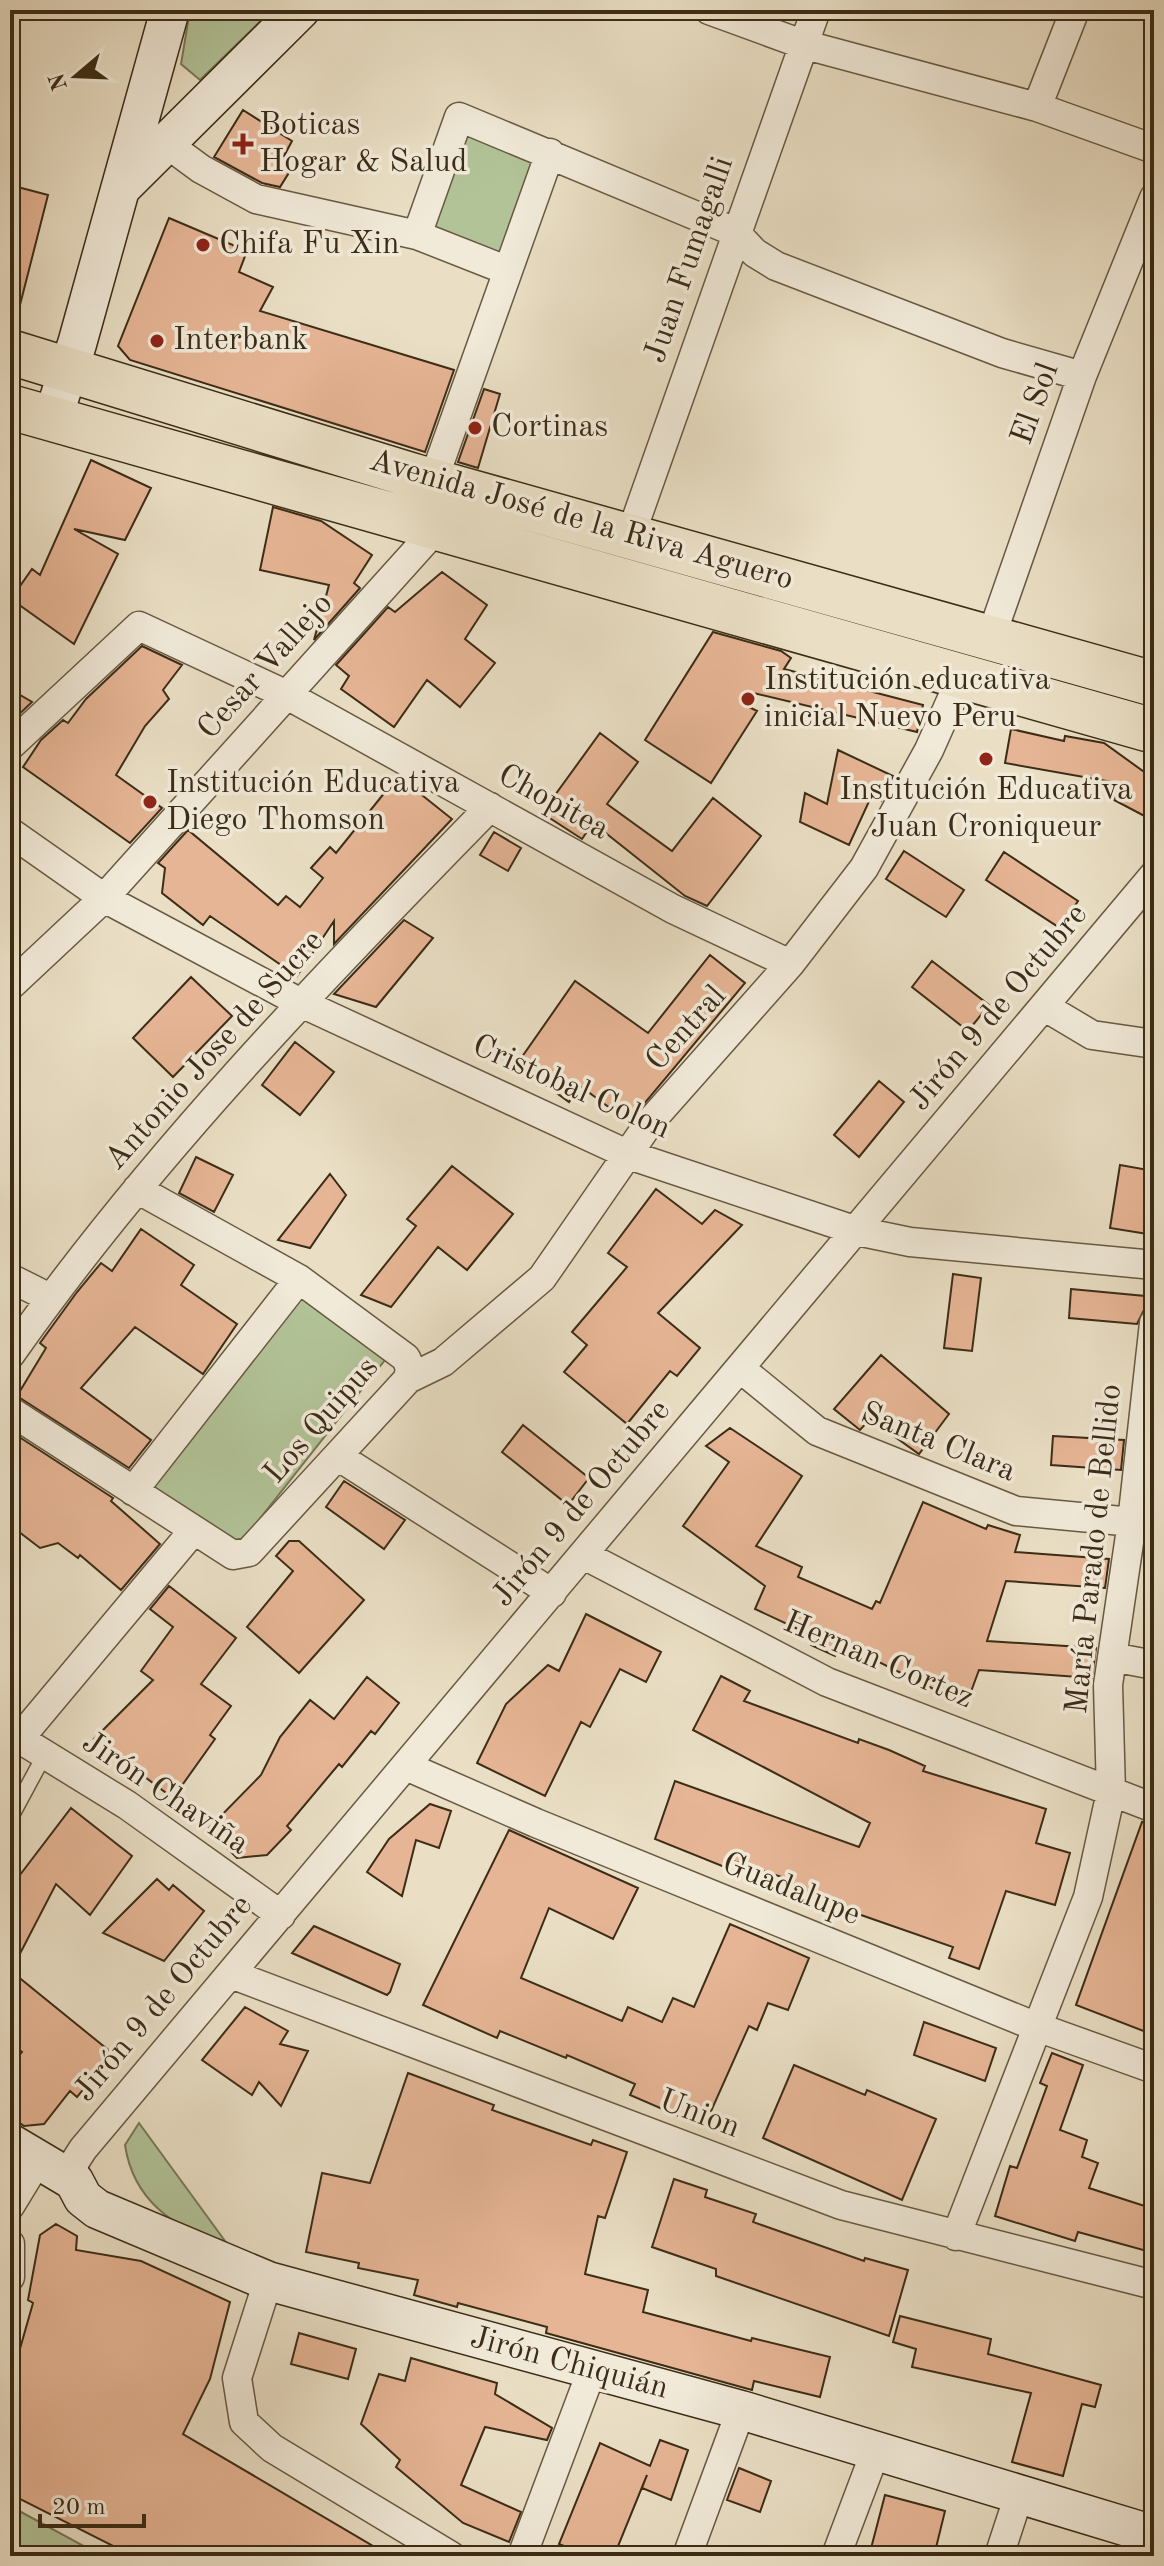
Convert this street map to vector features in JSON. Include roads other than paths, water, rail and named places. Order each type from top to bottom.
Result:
[{"type":"main road","name":"Avenida José de la Riva Aguero","points":[[10,352],[433,481],[631,534],[1154,684]]},
{"type":"main road","name":"Avenida José de la Riva Aguero","points":[[10,407],[1154,731]]},
{"type":"street","points":[[52,420],[170,10]]},
{"type":"street","points":[[119,190],[300,10]]},
{"type":"street","points":[[709,10],[802,44],[1037,107],[1154,149]]},
{"type":"street","name":"Juan Fumagalli","points":[[631,534],[735,232],[816,10]]},
{"type":"street","points":[[1037,107],[1075,10]]},
{"type":"street","points":[[417,235],[459,117],[735,232],[755,253],[776,266],[1002,353],[1082,376]]},
{"type":"street","points":[[167,144],[201,169],[256,199],[417,235],[506,270]]},
{"type":"street","points":[[433,481],[550,153]]},
{"type":"street","name":"El Sol","points":[[991,637],[1082,376],[1154,198]]},
{"type":"street","name":"Cesar Vallejo","points":[[10,986],[104,898],[436,529]]},
{"type":"street","name":"Chopitea","points":[[10,746],[139,626],[287,695],[673,909],[790,964]]},
{"type":"street","name":"Central","points":[[408,1379],[443,1362],[542,1278],[650,1122],[790,964],[864,868],[929,750],[961,678]]},
{"type":"street","name":"Antonio Jose de Sucre","points":[[10,1355],[50,1298],[137,1189],[299,1002],[490,807]]},
{"type":"street","name":"Cristobal Colon","points":[[10,832],[104,898],[299,1002],[629,1155],[857,1231],[910,1242],[1154,1265]]},
{"type":"street","name":"Jirón 9 de Octubre","points":[[74,2181],[74,2163],[83,2149],[1154,875]]},
{"type":"street","points":[[1045,1007],[1092,1035],[1154,1044]]},
{"type":"street","name":"Los Quipus","points":[[10,1411],[233,1555],[249,1552],[408,1379],[410,1368],[406,1358],[299,1279],[137,1189]]},
{"type":"street","points":[[10,1278],[50,1298]]},
{"type":"street","points":[[133,1491],[299,1279]]},
{"type":"street","name":"María Parado de Bellido","points":[[956,2236],[1088,1897],[1111,1792],[1108,1685],[1143,1523],[1154,1323]]},
{"type":"street","name":"Santa Clara","points":[[741,1369],[817,1431],[923,1476],[1016,1511],[1143,1523]]},
{"type":"street","points":[[339,1457],[552,1593]]},
{"type":"street","points":[[15,1736],[193,1531]]},
{"type":"street","name":"Hernan Cortez","points":[[584,1555],[827,1682],[1154,1808]]},
{"type":"street","points":[[1112,1657],[1154,1665]]},
{"type":"street","name":"Jirón Chaviña","points":[[15,1736],[127,1805],[281,1915]]},
{"type":"street","name":"Guadalupe","points":[[406,1766],[550,1829],[1037,2027],[1154,2069]]},
{"type":"street","name":"Union","points":[[231,1974],[841,2205],[1154,2285]]},
{"type":"street","points":[[10,2206],[24,2151]]},
{"type":"street","name":"Jirón Chiquián","points":[[24,2151],[74,2181],[83,2198],[97,2209],[268,2281],[741,2410],[1154,2535]]},
{"type":"street","points":[[10,2244],[10,2277]]},
{"type":"street","points":[[268,2281],[237,2378],[244,2422],[272,2448],[451,2556]]},
{"type":"street","points":[[522,2556],[592,2370]]},
{"type":"street","points":[[687,2556],[741,2410]]},
{"type":"street","points":[[836,2556],[876,2450]]},
{"type":"street","points":[[999,2556],[1019,2495]]},
{"type":"lane","points":[[10,1819],[45,1754]]},
{"type":"place","name":"Boticas Hogar & Salud","points":[[243,144]]},
{"type":"place","name":"Chifa Fu Xin","points":[[203,245]]},
{"type":"place","name":"Interbank","points":[[157,341]]},
{"type":"place","name":"Cortinas","points":[[475,428]]},
{"type":"place","name":"Institución educativa inicial Nuevo Peru","points":[[748,699]]},
{"type":"place","name":"Institución Educativa Juan Croniqueur","points":[[986,759]]},
{"type":"place","name":"Institución Educativa Diego Thomson","points":[[150,802]]}]
